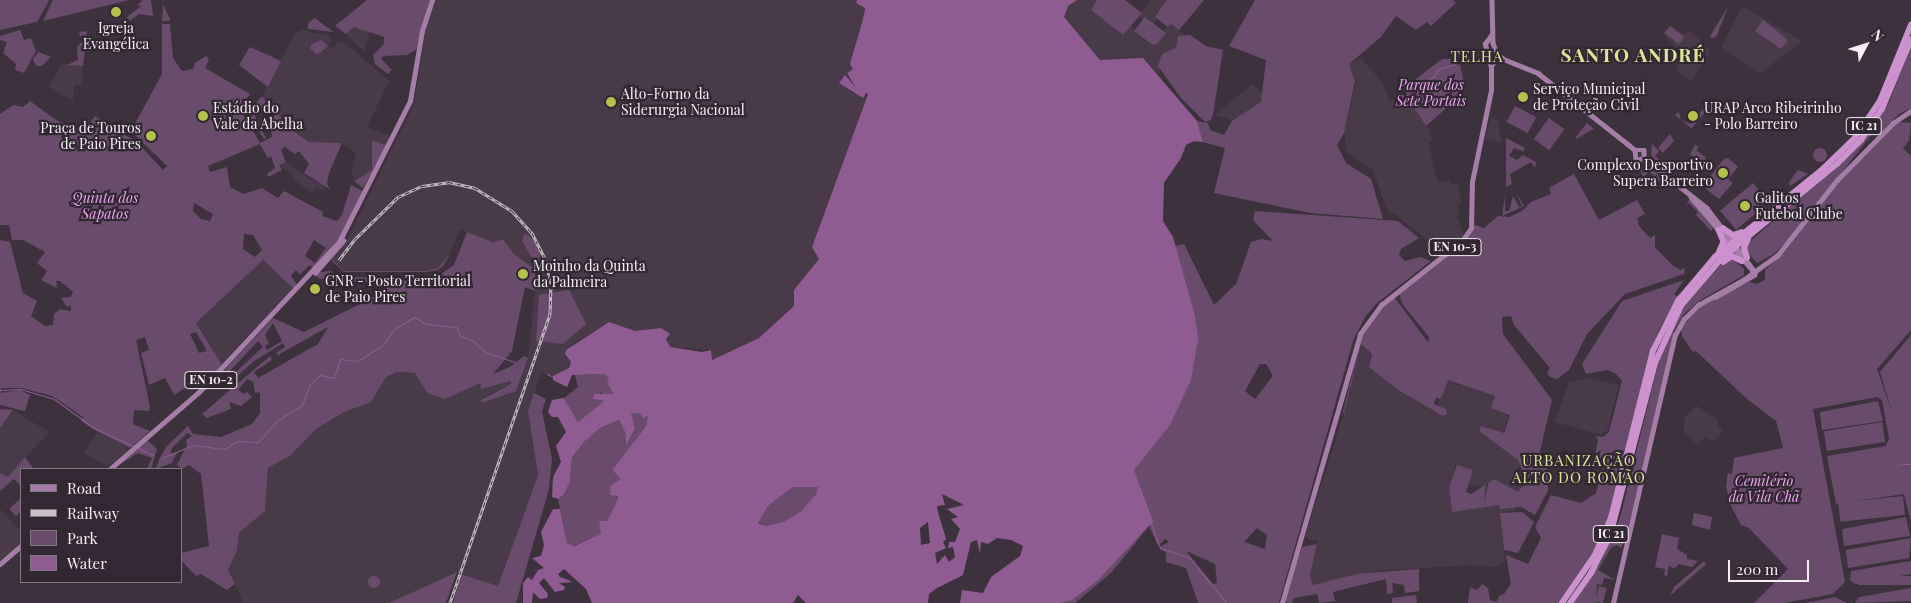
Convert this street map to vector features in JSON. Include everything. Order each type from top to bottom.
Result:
[{"type":"highway","name":"IC 21","points":[[1753,230],[1824,168],[1855,138],[1880,101],[1911,25]]},
{"type":"highway","name":"IC 21","points":[[1562,603],[1595,555],[1611,518],[1659,336],[1678,300],[1715,258],[1837,164],[1861,140],[1882,109],[1911,40]]},
{"type":"highway","points":[[1721,229],[1734,235],[1753,230]]},
{"type":"highway","points":[[1715,258],[1724,243],[1721,229]]},
{"type":"highway","points":[[1745,262],[1744,245],[1753,230]]},
{"type":"highway","name":"IC 21","points":[[1570,603],[1591,573],[1610,536],[1655,363],[1669,327],[1692,291],[1734,245]]},
{"type":"highway","points":[[1692,291],[1728,258],[1735,256],[1745,262]]},
{"type":"main road","name":"EN 10-2","points":[[111,468],[199,392],[304,282],[349,226],[410,101],[422,30],[432,0]]},
{"type":"main road","name":"EN 10-3","points":[[1491,67],[1497,54],[1492,34],[1492,0]]},
{"type":"main road","name":"EN 10-3","points":[[1282,603],[1360,334],[1381,305],[1458,244],[1471,228],[1472,182],[1490,100],[1491,67],[1484,46],[1492,34]]},
{"type":"main road","points":[[1488,41],[1493,43]]},
{"type":"main road","points":[[1497,54],[1506,60],[1528,67],[1556,85],[1635,150],[1644,150],[1644,158]]},
{"type":"main road","points":[[1488,58],[1506,60]]},
{"type":"main road","points":[[1613,603],[1674,339],[1691,311],[1707,299],[1743,280],[1779,254],[1837,180],[1893,123],[1911,111]]},
{"type":"main road","points":[[1635,150],[1635,158],[1644,158],[1700,202],[1745,262],[1755,272]]},
{"type":"main road","points":[[1707,299],[1736,288],[1779,254]]},
{"type":"main road","points":[[1745,262],[1753,265],[1764,264]]},
{"type":"main road","points":[[1743,280],[1748,274],[1745,262]]},
{"type":"main road","points":[[1753,265],[1755,272]]},
{"type":"main road","points":[[0,564],[20,547]]},
{"type":"shaded area","points":[[435,0],[857,0],[856,3],[865,8],[858,32],[853,69],[847,73],[856,88],[845,75],[839,83],[855,94],[856,89],[868,93],[812,247],[820,259],[794,290],[794,306],[759,338],[712,360],[711,350],[670,347],[657,331],[635,331],[609,322],[572,344],[566,357],[571,362],[567,371],[553,376],[541,373],[528,411],[538,475],[498,586],[457,572],[389,603],[240,603],[243,602],[228,570],[237,550],[239,533],[265,511],[268,468],[291,455],[316,429],[344,412],[371,401],[386,377],[397,372],[415,373],[427,393],[480,383],[481,389],[511,380],[511,384],[481,399],[516,391],[528,358],[537,271],[514,254],[503,239],[493,242],[460,229],[450,254],[438,268],[427,271],[344,271],[332,259],[346,242],[414,104],[427,23]]},
{"type":"shaded area","points":[[1072,0],[1099,0],[1153,44],[1171,23],[1186,36],[1181,47],[1166,54],[1157,80],[1099,64],[1060,17]]},
{"type":"shaded area","points":[[1150,0],[1171,0],[1151,27],[1138,16]]},
{"type":"shaded area","points":[[1742,6],[1802,41],[1760,74],[1721,48]]},
{"type":"shaded area","points":[[1670,25],[1683,34],[1690,32],[1708,47],[1709,53],[1691,82],[1676,71],[1677,64],[1670,59],[1673,56],[1670,53],[1675,46],[1663,34]]},
{"type":"shaded area","points":[[354,26],[370,32],[364,52],[346,34]]},
{"type":"shaded area","points":[[301,30],[327,35],[331,39],[328,46],[332,49],[338,42],[345,43],[389,81],[367,127],[393,137],[387,146],[372,141],[372,170],[355,179],[351,174],[356,153],[342,143],[309,142],[293,131],[262,96],[294,35]]},
{"type":"shaded area","points":[[1361,58],[1383,83],[1390,102],[1406,95],[1429,129],[1432,141],[1428,142],[1437,179],[1440,182],[1449,180],[1451,185],[1457,184],[1462,203],[1457,204],[1459,214],[1456,215],[1464,235],[1447,249],[1425,238],[1394,213],[1388,213],[1373,170],[1347,152],[1344,133],[1356,81],[1349,64]]},
{"type":"shaded area","points":[[61,64],[83,66],[82,86],[74,85],[73,101],[49,87]]},
{"type":"shaded area","points":[[1252,84],[1264,94],[1262,105],[1234,121],[1215,115]]},
{"type":"shaded area","points":[[1491,118],[1498,121],[1501,143],[1485,139]]},
{"type":"shaded area","points":[[286,162],[311,179],[327,184],[324,190],[316,188],[312,192],[292,179],[294,176],[279,165]]},
{"type":"shaded area","points":[[263,260],[294,289],[280,305],[273,306],[274,311],[243,340],[222,365],[196,323]]},
{"type":"shaded area","points":[[1361,344],[1371,354],[1369,367],[1398,390],[1435,412],[1446,380],[1496,397],[1492,405],[1509,414],[1500,444],[1519,461],[1527,479],[1519,493],[1494,481],[1478,487],[1468,484],[1472,470],[1456,465],[1449,487],[1452,512],[1499,504],[1500,509],[1514,506],[1515,511],[1500,513],[1505,561],[1496,567],[1471,565],[1387,570],[1313,585],[1310,575],[1318,540],[1309,540],[1305,536],[1344,413]]},
{"type":"shaded area","points":[[1590,378],[1619,385],[1607,431],[1601,435],[1555,422],[1569,382]]},
{"type":"shaded area","points":[[1697,406],[1718,420],[1718,426],[1723,431],[1713,442],[1706,436],[1698,445],[1683,431],[1685,417]]},
{"type":"shaded area","points":[[13,410],[49,432],[8,477],[0,473],[0,428]]},
{"type":"shaded area","points":[[98,432],[125,446],[127,451],[108,466],[83,453]]},
{"type":"shaded area","points":[[0,509],[20,531],[20,543],[0,561]]},
{"type":"green space","points":[[0,0],[49,1],[37,22],[0,30]]},
{"type":"green space","points":[[53,0],[129,0],[43,21]]},
{"type":"green space","points":[[143,0],[151,0],[153,16],[139,14],[130,21],[127,17],[141,6],[137,5]]},
{"type":"green space","points":[[367,0],[430,0],[416,50],[407,55],[383,56],[381,59],[392,70],[388,74],[375,64],[373,55],[384,44],[384,37],[354,27],[346,34],[335,26]]},
{"type":"green space","points":[[1097,0],[1125,0],[1142,13],[1123,35],[1091,10]]},
{"type":"green space","points":[[1167,0],[1204,0],[1179,30],[1171,24],[1168,27],[1155,17]]},
{"type":"green space","points":[[1255,0],[1453,0],[1456,3],[1431,26],[1427,22],[1416,30],[1396,16],[1381,37],[1349,64],[1355,81],[1344,133],[1337,145],[1346,163],[1371,179],[1383,219],[1310,213],[1214,193],[1225,148],[1203,142],[1197,121],[1208,123],[1210,130],[1224,135],[1232,121],[1261,102],[1266,60],[1229,46]]},
{"type":"green space","points":[[163,4],[170,19],[169,21],[162,21]]},
{"type":"green space","points":[[1728,7],[1716,37],[1712,38],[1710,36]]},
{"type":"green space","points":[[1145,17],[1166,33],[1157,44],[1153,45],[1134,31]]},
{"type":"green space","points":[[315,18],[333,32],[308,29],[308,23]]},
{"type":"green space","points":[[1763,20],[1788,40],[1781,49],[1755,31]]},
{"type":"green space","name":"Quinta dos Sapatos","points":[[162,24],[170,24],[173,58],[182,71],[193,69],[195,63],[206,56],[209,59],[205,68],[250,94],[247,98],[255,104],[262,96],[293,131],[309,142],[342,143],[329,173],[327,184],[330,189],[304,173],[309,164],[299,151],[295,154],[285,147],[281,150],[286,162],[279,165],[282,170],[268,177],[267,174],[275,168],[271,156],[268,158],[260,144],[208,166],[210,172],[227,167],[230,187],[243,194],[262,188],[278,198],[284,191],[323,212],[322,216],[337,221],[342,215],[351,185],[364,192],[340,239],[314,269],[310,265],[300,274],[296,270],[291,276],[298,286],[294,289],[263,260],[196,323],[222,365],[202,385],[190,385],[174,395],[165,378],[149,385],[141,353],[149,350],[145,337],[136,340],[150,407],[149,411],[134,410],[133,424],[150,431],[130,448],[81,421],[83,417],[52,396],[21,388],[1,388],[1,393],[20,390],[30,395],[25,411],[0,405],[0,240],[10,242],[23,293],[37,301],[31,316],[45,326],[53,325],[54,314],[60,309],[71,311],[71,305],[67,307],[61,298],[71,297],[73,292],[60,281],[56,281],[57,288],[41,280],[47,271],[37,263],[45,252],[23,240],[12,240],[9,225],[0,225],[0,114],[13,105],[23,107],[30,101],[56,120],[84,132],[95,116],[138,143],[163,170],[167,166],[131,131],[162,74]],"holes":[[[260,110],[268,111],[272,137],[260,143],[249,124],[252,121],[264,139],[266,138],[255,116]],[[194,203],[213,214],[210,221],[201,219],[193,211]],[[244,234],[253,235],[262,250],[255,257],[243,249]],[[314,240],[326,248],[315,263],[305,256]],[[196,332],[207,351],[199,353],[190,334]]]},
{"type":"green space","points":[[1670,26],[1684,37],[1679,44],[1664,33]]},
{"type":"green space","points":[[20,30],[24,40],[31,38],[36,51],[24,73],[15,70],[16,64],[3,53],[7,42],[0,40],[0,36]]},
{"type":"green space","points":[[87,31],[83,66],[67,65],[78,60],[77,47],[82,42],[79,32]]},
{"type":"green space","points":[[1190,35],[1206,46],[1223,50],[1213,115],[1211,120],[1205,122],[1181,98],[1158,66],[1162,54],[1176,48],[1178,36]]},
{"type":"green space","points":[[321,40],[328,46],[317,55],[310,48],[312,44]]},
{"type":"green space","points":[[250,47],[281,61],[268,87],[239,65]]},
{"type":"green space","points":[[1911,48],[1911,108],[1899,114],[1880,133],[1872,134],[1791,237],[1774,254],[1757,263],[1747,252],[1747,244],[1862,143],[1888,104]]},
{"type":"green space","points":[[38,52],[51,57],[42,66],[36,66],[33,59]]},
{"type":"green space","name":"Parque dos Sete Portais","points":[[1442,59],[1450,59],[1460,65],[1464,83],[1452,103],[1426,126],[1406,95],[1407,86]]},
{"type":"green space","points":[[1173,97],[1195,122],[1201,140],[1185,144],[1162,184],[1162,221],[1173,244],[1143,239],[1175,246],[1184,244],[1214,305],[1236,284],[1251,242],[1261,239],[1273,241],[1253,220],[1255,211],[1398,221],[1419,238],[1401,249],[1399,255],[1405,261],[1420,257],[1431,261],[1377,303],[1365,317],[1353,341],[1279,603],[1198,603],[1186,568],[1166,562],[1166,553],[1159,547],[1169,542],[1165,539],[1158,546],[1149,526],[1111,573],[1075,603],[1015,603],[1046,577],[1058,555],[1058,538],[1050,518],[1040,508],[1027,507],[1044,501],[1056,502],[1076,518],[1087,517],[1101,505],[1104,481],[1109,476],[1130,480],[1135,475],[1134,471],[1127,478],[1114,472],[1105,475],[1100,479],[1100,497],[1085,514],[1067,510],[1058,498],[1052,497],[1024,505],[1016,502],[999,468],[963,428],[985,405],[1005,376],[1011,382],[1011,364],[1024,348],[1027,318],[1043,270],[1049,225],[1084,223],[1086,220],[1111,218],[1135,225],[1128,220],[1128,206],[1138,187],[1137,171],[1136,188],[1128,198],[1127,220],[1110,216],[1085,219],[1083,222],[1049,223],[1044,155],[1071,164],[1080,162],[1087,152],[1099,155],[1087,150],[1085,140],[1088,135],[1103,130],[1113,132],[1115,121],[1121,121],[1128,112],[1149,116],[1159,105],[1165,108],[1166,100]],"holes":[[[1260,364],[1266,364],[1273,376],[1255,399],[1245,391]],[[1257,528],[1267,535],[1265,549],[1244,542]],[[1186,551],[1215,564],[1217,583],[1213,584]]]},
{"type":"green space","points":[[1707,104],[1710,106],[1692,128],[1681,120],[1691,124]]},
{"type":"green space","points":[[1515,106],[1536,117],[1528,133],[1507,122]]},
{"type":"green space","points":[[1679,112],[1681,120],[1675,115]]},
{"type":"green space","points":[[1549,118],[1564,129],[1549,150],[1534,139]]},
{"type":"green space","name":"Cemitério da Vila Chã","points":[[1901,122],[1911,123],[1909,141],[1903,148],[1911,156],[1911,330],[1877,369],[1892,412],[1880,372],[1911,335],[1911,522],[1904,494],[1836,504],[1827,456],[1886,446],[1889,438],[1882,400],[1877,397],[1813,409],[1845,582],[1833,594],[1784,603],[1754,603],[1788,569],[1749,528],[1741,525],[1731,506],[1726,486],[1728,473],[1732,474],[1734,458],[1783,448],[1776,421],[1747,399],[1696,351],[1693,352],[1682,336],[1681,328],[1700,306],[1749,282],[1757,284],[1765,280],[1765,270],[1786,250],[1831,189],[1893,125]]},
{"type":"green space","points":[[1587,123],[1594,129],[1576,139],[1575,138]]},
{"type":"green space","points":[[1670,134],[1674,141],[1663,153],[1658,148]]},
{"type":"green space","points":[[1506,138],[1525,148],[1523,151],[1514,148],[1509,156],[1517,160],[1523,155],[1536,162],[1535,168],[1531,162],[1510,174],[1512,184],[1506,187]]},
{"type":"green space","points":[[372,140],[387,146],[363,188],[354,181],[372,170]]},
{"type":"green space","points":[[1652,144],[1659,151],[1655,156],[1660,160],[1658,163],[1651,155]]},
{"type":"green space","points":[[1695,145],[1699,147],[1696,150],[1706,158],[1704,162],[1700,163],[1690,154]]},
{"type":"green space","points":[[1817,148],[1823,148],[1827,155],[1823,162],[1817,162],[1813,158],[1813,152]]},
{"type":"green space","name":"Complexo Desportivo Supera Barreiro","points":[[1728,158],[1738,167],[1728,179],[1733,183],[1719,199],[1700,184],[1704,184],[1724,159]]},
{"type":"green space","points":[[1645,165],[1668,181],[1664,186],[1649,171],[1643,178],[1640,169]]},
{"type":"green space","points":[[1798,170],[1808,174],[1790,186],[1789,182]]},
{"type":"green space","points":[[1574,174],[1599,220],[1637,200],[1645,214],[1637,218],[1639,226],[1650,238],[1655,235],[1655,247],[1672,265],[1681,270],[1685,268],[1684,274],[1625,294],[1587,334],[1569,370],[1557,379],[1550,377],[1547,373],[1550,368],[1514,325],[1511,316],[1502,317],[1503,334],[1552,400],[1540,451],[1548,471],[1548,491],[1535,515],[1521,507],[1500,509],[1499,505],[1452,512],[1449,487],[1457,465],[1473,470],[1466,492],[1471,494],[1486,484],[1484,504],[1488,484],[1494,479],[1518,492],[1527,481],[1518,460],[1479,431],[1481,426],[1504,433],[1510,415],[1491,408],[1495,396],[1448,380],[1441,399],[1436,398],[1434,404],[1446,409],[1447,414],[1443,416],[1398,390],[1369,367],[1372,354],[1361,344],[1344,413],[1349,424],[1343,412],[1363,332],[1382,306],[1394,297],[1428,342],[1429,337],[1403,305],[1399,294],[1465,241],[1475,225],[1484,228],[1498,216],[1509,217],[1522,211],[1531,202],[1551,194],[1549,188]]},
{"type":"green space","name":"Galitos Futebol Clube","points":[[1753,183],[1769,202],[1736,230],[1720,211]]},
{"type":"green space","points":[[1516,192],[1524,206],[1502,216],[1505,196],[1505,211],[1509,211],[1513,196],[1519,207],[1522,206]]},
{"type":"green space","points":[[1690,199],[1713,228],[1711,231],[1696,215],[1698,212],[1689,203],[1686,205]]},
{"type":"green space","points":[[467,232],[493,242],[503,239],[514,254],[537,271],[535,291],[525,287],[512,351],[493,374],[510,367],[524,356],[528,358],[516,391],[482,403],[481,400],[511,384],[511,381],[481,389],[480,383],[445,399],[427,393],[415,373],[397,372],[386,377],[371,402],[344,412],[316,429],[291,455],[268,468],[265,511],[239,533],[237,550],[228,570],[235,584],[227,590],[201,574],[196,576],[182,561],[182,553],[209,546],[201,474],[189,465],[182,469],[177,465],[187,445],[186,440],[192,436],[187,433],[172,448],[170,453],[177,453],[172,463],[156,468],[159,460],[166,447],[188,426],[193,434],[221,437],[252,424],[260,413],[260,393],[255,392],[253,382],[247,379],[238,390],[244,394],[247,392],[252,397],[241,406],[229,402],[231,409],[207,418],[202,414],[270,356],[272,360],[254,372],[258,378],[318,344],[328,327],[278,355],[276,353],[285,347],[283,343],[253,362],[224,388],[218,387],[222,373],[273,318],[304,332],[384,292],[384,282],[333,281],[318,278],[316,275],[320,272],[330,271],[341,277],[435,278],[454,265]],"holes":[[[273,323],[282,341],[267,350],[265,346],[269,344],[265,335]],[[258,341],[263,347],[226,381],[226,375]]]},
{"type":"green space","points":[[524,234],[529,235],[541,251],[539,262],[534,262],[522,241]]},
{"type":"green space","points":[[450,254],[443,266],[437,270],[427,272],[344,272],[332,261],[332,259],[344,271],[427,271],[438,268]]},
{"type":"green space","points":[[1731,258],[1744,269],[1744,275],[1699,301],[1684,314],[1674,331],[1626,538],[1621,548],[1617,545],[1611,548],[1598,570],[1615,580],[1604,578],[1602,585],[1597,584],[1596,603],[1572,603],[1602,560],[1620,518],[1659,360],[1680,312],[1719,266]]},
{"type":"green space","points":[[1684,280],[1674,294],[1677,296],[1682,291],[1659,330],[1646,366],[1613,507],[1592,557],[1559,603],[1468,603],[1470,587],[1477,590],[1482,584],[1488,588],[1490,600],[1497,602],[1499,596],[1504,594],[1511,584],[1506,555],[1528,564],[1541,538],[1535,527],[1551,495],[1581,503],[1596,493],[1603,469],[1595,454],[1598,441],[1596,436],[1603,437],[1609,432],[1622,381],[1616,374],[1607,370],[1586,374],[1582,364],[1622,301]]},
{"type":"green space","points":[[569,290],[586,324],[563,344],[536,341],[539,295]]},
{"type":"green space","points":[[605,374],[610,378],[610,388],[615,394],[603,396],[601,392],[595,400],[604,401],[578,422],[564,398],[578,387],[575,375]]},
{"type":"green space","points":[[534,393],[546,399],[542,411],[552,459],[549,489],[516,603],[453,603],[461,574],[498,586],[538,475],[528,411]]},
{"type":"green space","points":[[1878,401],[1883,421],[1822,430],[1820,412]]},
{"type":"green space","points":[[0,409],[13,410],[0,428]]},
{"type":"green space","points":[[640,413],[648,416],[646,426],[612,470],[621,479],[615,505],[607,521],[599,521],[602,534],[573,546],[567,543],[558,499],[570,481],[572,459],[584,442],[600,428],[619,420],[625,432],[626,446],[635,430],[630,414]]},
{"type":"green space","points":[[1882,422],[1885,442],[1827,451],[1824,431]]},
{"type":"green space","points":[[147,440],[157,449],[151,468],[147,468],[152,458],[138,453],[119,465]]},
{"type":"green space","points":[[25,457],[33,468],[20,468],[20,485],[14,479],[0,491],[0,473],[8,477]]},
{"type":"green space","points":[[793,487],[818,487],[816,494],[801,511],[785,521],[766,526],[758,522],[768,506]]},
{"type":"green space","points":[[1903,496],[1905,515],[1840,522],[1838,503]]},
{"type":"green space","points":[[20,499],[20,513],[16,516],[9,509]]},
{"type":"green space","points":[[1522,512],[1534,522],[1518,553],[1504,550],[1500,513]]},
{"type":"green space","points":[[1694,513],[1712,517],[1710,530],[1692,525]]},
{"type":"green space","points":[[1906,517],[1910,536],[1844,546],[1842,529]]},
{"type":"green space","points":[[1662,534],[1679,538],[1677,549],[1687,555],[1687,559],[1698,561],[1692,567],[1679,564],[1674,569],[1669,565],[1667,576],[1664,575],[1665,569],[1655,567]]},
{"type":"green space","points":[[1911,538],[1909,558],[1848,568],[1846,550]]},
{"type":"green space","points":[[1317,544],[1310,575],[1313,585],[1357,574],[1419,569],[1419,591],[1405,593],[1404,585],[1392,583],[1393,593],[1387,594],[1386,579],[1333,592],[1335,601],[1319,603],[1317,594],[1294,598],[1292,603],[1287,603],[1285,598],[1302,547]]},
{"type":"green space","points":[[1704,561],[1706,564],[1670,596],[1674,587]]},
{"type":"green space","points":[[1911,561],[1911,574],[1855,584],[1850,580],[1851,571]]},
{"type":"green space","points":[[457,572],[446,603],[389,603]]},
{"type":"green space","points":[[372,576],[376,576],[380,582],[376,588],[372,588],[368,584],[368,580]]},
{"type":"green space","points":[[1858,576],[1911,576],[1911,585],[1858,585]]},
{"type":"green space","points":[[1599,586],[1607,588],[1603,603],[1595,602]]},
{"type":"green space","points":[[1911,588],[1911,601],[1855,603],[1859,597]]},
{"type":"green space","points":[[1416,595],[1417,603],[1392,603],[1392,598]]},
{"type":"green space","points":[[1835,597],[1847,603],[1806,603]]},
{"type":"water","points":[[857,0],[1077,0],[1068,6],[1064,17],[1100,60],[1143,58],[1197,121],[1203,142],[1193,141],[1186,145],[1181,158],[1164,183],[1163,221],[1173,237],[1195,316],[1198,339],[1191,380],[1170,425],[1134,470],[1153,521],[1098,580],[1072,600],[1060,603],[960,603],[962,590],[983,593],[991,577],[1020,556],[1023,546],[1011,540],[997,538],[988,544],[981,542],[980,553],[977,540],[971,542],[963,575],[929,594],[928,603],[806,603],[798,595],[793,603],[592,603],[586,589],[564,569],[558,574],[560,577],[573,582],[559,583],[565,587],[564,590],[555,592],[544,578],[539,583],[548,594],[547,598],[540,599],[533,592],[532,603],[523,603],[523,583],[528,577],[532,580],[538,570],[544,568],[532,558],[541,556],[544,545],[541,532],[553,509],[560,509],[567,543],[574,546],[601,534],[599,521],[607,521],[618,496],[610,495],[611,485],[621,479],[612,470],[646,426],[648,416],[643,418],[640,413],[631,414],[635,429],[626,446],[625,432],[619,420],[600,428],[584,442],[572,458],[570,481],[564,494],[558,499],[552,497],[553,477],[561,462],[556,446],[566,432],[558,417],[552,417],[548,412],[552,400],[564,398],[578,422],[604,401],[593,399],[594,394],[614,394],[607,383],[609,378],[605,374],[572,375],[567,387],[553,380],[553,376],[569,368],[571,362],[565,354],[566,350],[609,322],[635,331],[661,328],[670,334],[666,339],[670,347],[702,352],[711,350],[712,360],[759,338],[794,306],[794,290],[819,259],[812,247],[868,94],[866,93],[863,98],[839,83],[845,75],[856,88],[847,73],[853,69],[850,64],[865,8],[856,3]],"holes":[[[793,487],[818,487],[816,494],[801,511],[785,521],[766,526],[758,523],[768,506]],[[942,494],[964,505],[947,509],[958,517],[951,519],[960,529],[955,542],[949,542],[948,548],[953,547],[955,557],[949,562],[945,555],[937,564],[935,553],[946,548],[943,542],[946,539],[937,506],[945,505]],[[928,522],[930,543],[921,545],[920,528]]]},
{"type":"waterway","points":[[1416,101],[1422,83],[1433,77],[1439,69],[1455,64]]},
{"type":"waterway","points":[[162,458],[193,445],[225,449],[237,441],[258,442],[278,420],[302,405],[310,384],[320,375],[334,378],[340,359],[358,361],[384,344],[393,330],[414,317],[426,324],[457,327],[459,335],[473,341],[487,353],[515,362]]},
{"type":"waterway","points":[[547,374],[553,377]]},
{"type":"waterway","points":[[0,390],[20,389],[54,399],[94,428],[133,446]]},
{"type":"waterway","points":[[138,448],[153,455]]},
{"type":"waterway","points":[[1902,464],[1911,464]]},
{"type":"waterway","points":[[1151,523],[1160,548],[1190,558],[1226,603]]},
{"type":"railway","points":[[339,260],[354,240],[398,197],[422,186],[449,182],[475,188],[512,211],[532,233],[546,261],[551,285],[550,314],[450,603]]},
{"type":"place","name":"Igreja Evangélica","points":[[116,12]]},
{"type":"place","name":"Serviço Municipal de Proteção Civil","points":[[1523,97]]},
{"type":"place","name":"Alto-Forno da Siderurgia Nacional","points":[[611,102]]},
{"type":"place","name":"Estádio do Vale da Abelha","points":[[203,116]]},
{"type":"place","name":"URAP Arco Ribeirinho - Polo Barreiro","points":[[1693,116]]},
{"type":"place","name":"Praça de Touros de Paio Pires","points":[[151,136]]},
{"type":"place","name":"Complexo Desportivo Supera Barreiro","points":[[1723,173]]},
{"type":"place","name":"Galitos Futebol Clube","points":[[1745,206]]},
{"type":"place","name":"Moinho da Quinta da Palmeira","points":[[523,274]]},
{"type":"place","name":"GNR - Posto Territorial de Paio Pires","points":[[315,289]]},
{"type":"district","name":"SANTO ANDRÉ","points":[[1633,55]]},
{"type":"district","name":"TELHA","points":[[1477,57]]},
{"type":"district","name":"URBANIZAÇÃO ALTO DO ROMÃO","points":[[1579,468]]}]
